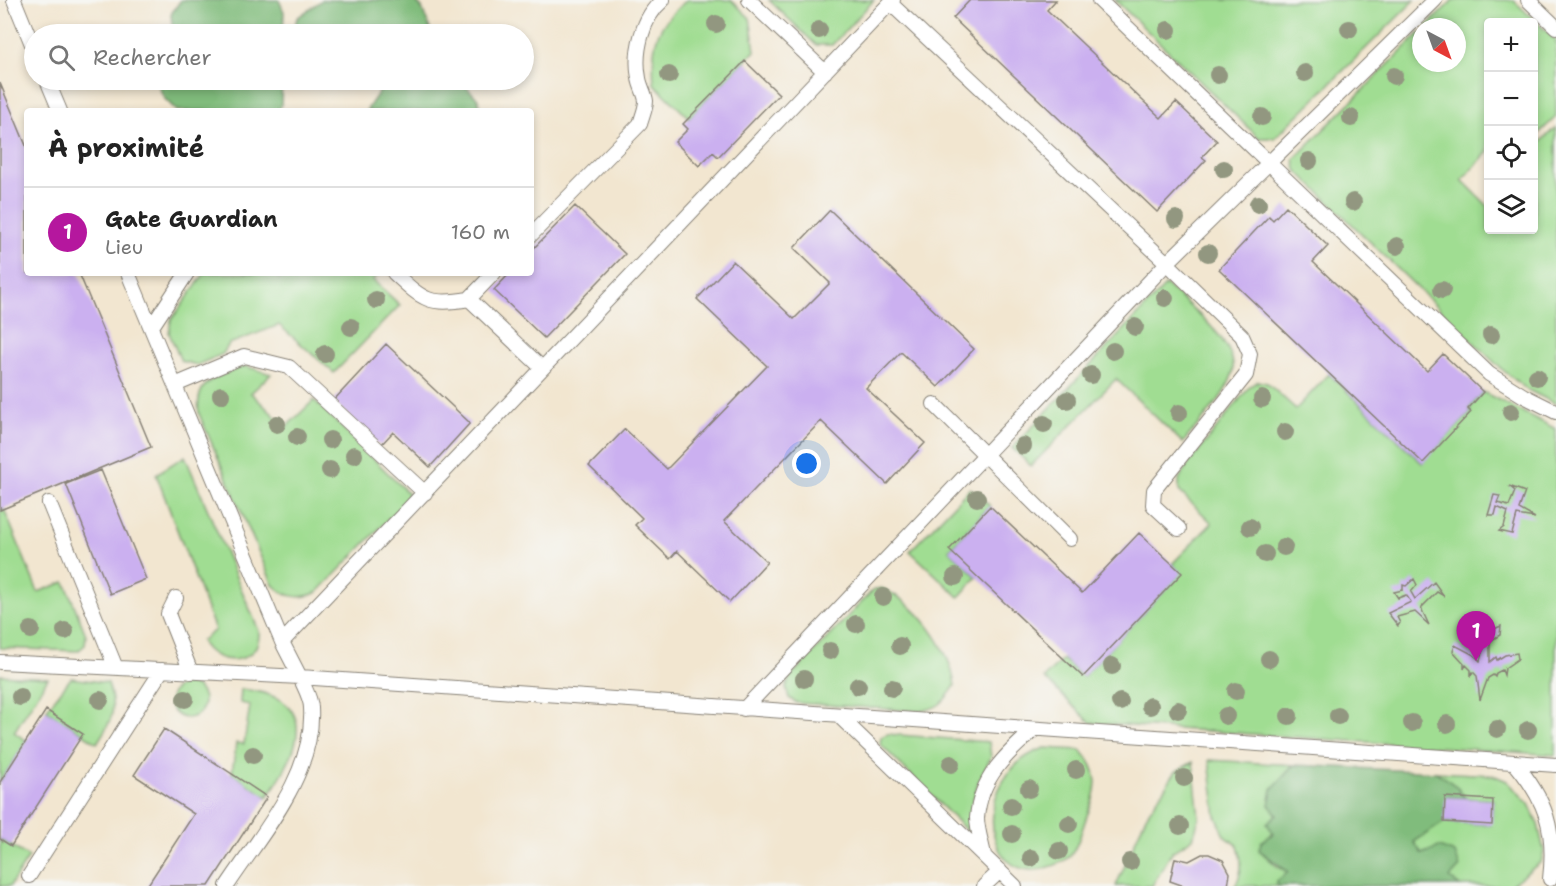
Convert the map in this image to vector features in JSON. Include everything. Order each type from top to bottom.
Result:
[{"type":"lane","points":[[14,0],[24,24]]},
{"type":"lane","points":[[534,233],[640,124],[646,101],[639,78],[638,54],[644,28],[663,0]]},
{"type":"lane","points":[[749,0],[825,72]]},
{"type":"lane","points":[[1099,0],[1490,374],[1524,396],[1556,412]]},
{"type":"lane","points":[[744,708],[1167,263],[1434,0]]},
{"type":"lane","points":[[1528,0],[1556,27]]},
{"type":"lane","points":[[282,642],[892,2],[1242,336],[1250,354],[1246,375],[1154,490],[1153,505],[1179,529]]},
{"type":"lane","points":[[51,90],[59,108]]},
{"type":"lane","points":[[129,276],[282,642],[312,706],[309,732],[299,773],[227,886]]},
{"type":"lane","points":[[151,328],[185,276]]},
{"type":"lane","points":[[397,276],[421,297],[445,303],[469,299],[491,276]]},
{"type":"lane","points":[[469,299],[542,368]]},
{"type":"lane","points":[[175,385],[244,356],[289,367],[425,493]]},
{"type":"lane","points":[[934,404],[1070,539]]},
{"type":"lane","points":[[49,503],[116,668]]},
{"type":"lane","points":[[176,598],[168,614],[190,672]]},
{"type":"lane","points":[[0,662],[300,678],[1556,765]]},
{"type":"lane","points":[[29,876],[162,670]]},
{"type":"lane","points":[[838,715],[1016,886]]},
{"type":"lane","points":[[984,855],[977,818],[984,786],[1004,756],[1035,729]]},
{"type":"lane","points":[[1514,762],[1528,778],[1548,814],[1553,853],[1549,880]]},
{"type":"lane","points":[[984,886],[1000,871]]},
{"type":"green space","points":[[181,0],[279,0],[284,12],[283,24],[172,24],[171,14]]},
{"type":"green space","points":[[322,0],[414,0],[422,8],[428,24],[296,24],[297,18]]},
{"type":"green space","points":[[687,0],[731,0],[750,18],[755,51],[689,118],[654,84],[653,70],[657,37],[668,18]]},
{"type":"green space","points":[[769,0],[874,0],[832,45],[816,45]]},
{"type":"green space","points":[[1115,0],[1415,0],[1275,138],[1259,138]]},
{"type":"green space","points":[[1453,0],[1513,0],[1532,18],[1484,18],[1484,156],[1462,180],[1484,202],[1484,234],[1538,234],[1538,144],[1556,127],[1556,404],[1526,389],[1498,366],[1296,170],[1294,159],[1412,41],[1412,72],[1466,72],[1466,18],[1435,18]]},
{"type":"green space","points":[[1538,23],[1556,40],[1556,117],[1538,134]]},
{"type":"green space","points":[[160,90],[282,90],[280,108],[174,108],[164,98]]},
{"type":"green space","points":[[380,90],[469,90],[478,99],[480,108],[368,108]]},
{"type":"green space","points":[[203,276],[278,276],[279,279],[286,276],[377,276],[373,280],[400,305],[334,373],[279,325],[229,344],[223,354],[197,365],[181,361],[169,333],[171,320]]},
{"type":"green space","points":[[1166,285],[1210,326],[1229,351],[1233,363],[1232,375],[1217,402],[1183,443],[1116,379],[1031,466],[1012,448]]},
{"type":"green space","points":[[245,366],[271,374],[251,393],[286,427],[314,400],[408,493],[404,503],[318,592],[312,595],[300,597],[289,595],[273,585],[199,414],[198,402],[204,386],[217,377]]},
{"type":"green space","points":[[1329,374],[1422,463],[1471,412],[1468,409],[1483,392],[1556,429],[1556,755],[1091,723],[1044,678],[1063,659],[1083,677],[1181,573],[1172,564],[1212,523],[1179,491],[1179,479],[1250,386],[1258,381],[1267,383],[1296,409]]},
{"type":"green space","points":[[185,456],[259,631],[258,643],[252,652],[235,660],[215,656],[201,641],[215,630],[156,474]]},
{"type":"green space","points":[[970,488],[990,506],[949,550],[977,577],[959,597],[910,551]]},
{"type":"green space","points":[[4,509],[38,592],[65,582],[86,635],[85,645],[78,651],[0,648],[0,510]]},
{"type":"green space","points":[[881,588],[907,604],[930,628],[939,642],[947,657],[955,686],[947,697],[936,707],[918,711],[797,703],[789,698],[786,688],[790,677],[873,590]]},
{"type":"green space","points":[[0,675],[48,678],[14,732],[27,741],[0,782]]},
{"type":"green space","points":[[71,678],[108,683],[112,714],[97,743],[46,710]]},
{"type":"green space","points":[[187,684],[199,689],[204,701],[199,713],[187,718],[175,713],[170,701],[175,689]]},
{"type":"green space","points":[[241,689],[267,694],[284,702],[294,714],[297,728],[295,744],[289,761],[267,797],[232,774],[236,743],[244,744],[250,705],[240,703]]},
{"type":"green space","points":[[887,734],[989,742],[991,757],[978,783],[970,811],[968,832],[880,744],[881,737]]},
{"type":"green space","points":[[1045,748],[1081,750],[1092,765],[1096,787],[1079,840],[1071,855],[1046,868],[1024,869],[1007,860],[997,844],[993,824],[995,801],[1004,779],[1021,761]]},
{"type":"green space","points":[[1209,760],[1294,765],[1272,789],[1275,822],[1266,842],[1259,850],[1278,867],[1288,872],[1277,881],[1277,886],[1235,886],[1241,871],[1238,845],[1226,838],[1216,816]]},
{"type":"green space","points":[[1193,762],[1199,818],[1193,838],[1172,852],[1152,886],[1116,886],[1146,816],[1176,771]]},
{"type":"green space","points":[[1294,765],[1436,772],[1456,786],[1465,798],[1446,797],[1444,822],[1414,842],[1422,854],[1439,847],[1455,853],[1460,867],[1450,878],[1460,886],[1277,886],[1277,881],[1288,872],[1259,850],[1261,842],[1273,834],[1267,823],[1277,814],[1269,805],[1272,789]]},
{"type":"green space","points":[[1436,772],[1493,775],[1507,781],[1529,804],[1538,824],[1544,851],[1541,862],[1509,886],[1460,886],[1450,878],[1439,847],[1422,854],[1414,842],[1444,822],[1491,825],[1493,800],[1465,798],[1456,786]]},
{"type":"green space","points":[[0,839],[29,857],[10,886],[0,886]]},
{"type":"building","points":[[970,0],[1056,0],[1047,10],[1161,118],[1176,102],[1217,141],[1202,157],[1206,160],[1157,212],[953,18]]},
{"type":"building","points":[[745,61],[779,94],[718,157],[713,152],[699,166],[675,142],[688,129],[683,124]]},
{"type":"building","points":[[0,83],[24,141],[24,276],[80,276],[151,447],[0,510]]},
{"type":"building","points":[[575,206],[625,254],[544,338],[494,290],[507,276],[534,276],[534,248]]},
{"type":"building","points":[[1286,206],[1328,246],[1313,262],[1427,371],[1443,354],[1483,392],[1468,409],[1471,412],[1423,463],[1219,269],[1269,216],[1273,220]]},
{"type":"building","points":[[830,210],[974,349],[938,387],[901,352],[866,388],[925,443],[887,484],[821,421],[724,521],[767,562],[730,602],[677,551],[670,559],[635,525],[642,518],[589,466],[625,429],[667,469],[767,366],[697,299],[733,261],[794,319],[830,283],[794,248]]},
{"type":"building","points":[[386,344],[470,423],[430,467],[393,432],[380,446],[333,401]]},
{"type":"building","points":[[101,470],[146,579],[110,594],[66,484]]},
{"type":"building","points":[[1509,486],[1525,492],[1519,509],[1535,518],[1517,515],[1512,534],[1499,531],[1504,527],[1508,512],[1497,507],[1495,515],[1488,515],[1494,495],[1500,496],[1497,503],[1509,506],[1515,491]]},
{"type":"building","points":[[990,506],[1082,593],[1139,533],[1182,573],[1083,677],[949,550]]},
{"type":"building","points":[[1414,579],[1417,585],[1411,592],[1415,599],[1434,582],[1444,596],[1437,592],[1421,608],[1429,625],[1415,612],[1397,617],[1400,623],[1398,626],[1388,613],[1411,602],[1406,595],[1398,598],[1394,592],[1403,590],[1403,585],[1406,586]]},
{"type":"building","points":[[1478,623],[1487,632],[1501,626],[1500,635],[1490,641],[1490,662],[1496,657],[1497,660],[1505,655],[1517,653],[1518,659],[1505,668],[1504,675],[1502,670],[1496,673],[1495,677],[1493,675],[1488,678],[1480,700],[1477,676],[1473,672],[1471,675],[1471,670],[1466,665],[1464,669],[1464,663],[1453,651],[1455,645],[1474,655],[1480,661],[1485,641],[1476,631]]},
{"type":"building","points":[[46,710],[83,734],[11,846],[0,839],[0,782]]},
{"type":"building","points":[[164,729],[267,797],[209,886],[147,886],[194,814],[134,775]]},
{"type":"building","points":[[1445,797],[1493,800],[1492,825],[1444,822]]},
{"type":"building","points":[[1202,854],[1209,854],[1223,860],[1230,873],[1228,886],[1184,886],[1170,881],[1175,858],[1189,861]]},
{"type":"place","name":"Gate Guardian","points":[[1476,661]]}]
